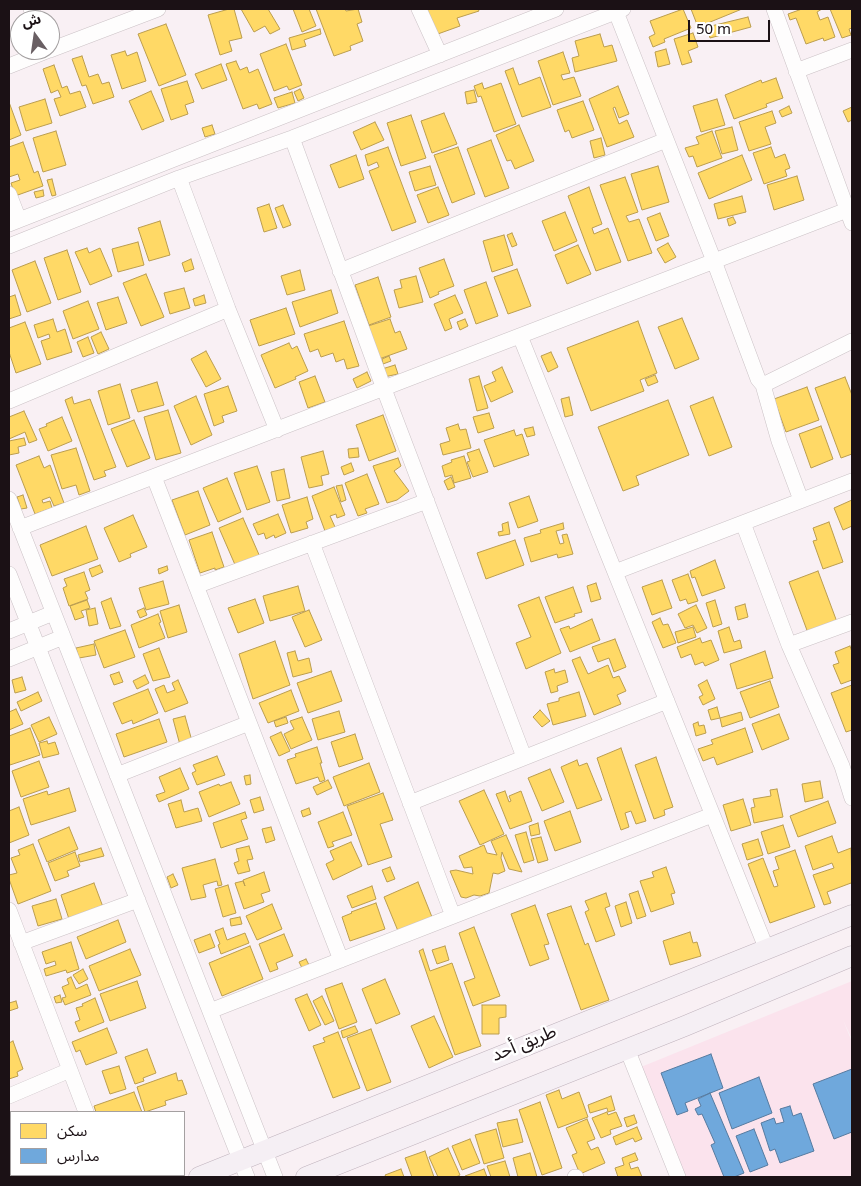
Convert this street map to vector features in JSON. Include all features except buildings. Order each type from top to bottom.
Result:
[{"type":"main road","name":"طريق أحد","points":[[199,1177],[244,1169],[264,1150],[852,915]]},
{"type":"main road","points":[[306,1177],[336,1172],[852,956]]},
{"type":"street","points":[[60,46],[158,9]]},
{"type":"street","points":[[419,9],[440,55]]},
{"type":"street","points":[[9,194],[14,222],[556,9]]},
{"type":"street","points":[[20,528],[714,261],[849,216],[774,9]]},
{"type":"street","points":[[9,246],[180,178],[292,138],[619,10],[666,140],[758,379],[763,385],[778,441],[801,500]]},
{"type":"street","points":[[796,71],[852,50]]},
{"type":"street","points":[[9,66],[24,60]]},
{"type":"street","points":[[292,138],[384,389],[524,756]]},
{"type":"street","points":[[340,271],[666,140]]},
{"type":"street","points":[[180,178],[228,309],[277,430]]},
{"type":"street","points":[[9,401],[228,309]]},
{"type":"street","points":[[520,336],[766,950]]},
{"type":"street","points":[[763,385],[852,341]]},
{"type":"street","points":[[154,477],[341,960]]},
{"type":"street","points":[[615,572],[852,481]]},
{"type":"street","points":[[9,499],[275,1177]]},
{"type":"street","points":[[196,586],[427,502]]},
{"type":"street","points":[[743,523],[789,645],[847,764],[852,798]]},
{"type":"street","points":[[312,543],[453,916]]},
{"type":"street","points":[[9,574],[244,1169]]},
{"type":"street","points":[[9,631],[53,613]]},
{"type":"street","points":[[789,645],[852,622]]},
{"type":"street","points":[[9,658],[63,637]]},
{"type":"street","points":[[410,803],[524,756],[667,701]]},
{"type":"street","points":[[117,774],[249,723]]},
{"type":"street","points":[[210,1011],[712,814]]},
{"type":"street","points":[[21,943],[138,900]]},
{"type":"street","points":[[9,910],[86,1111]]},
{"type":"street","points":[[627,1049],[678,1177]]},
{"type":"street","points":[[9,1096],[70,1070]]},
{"type":"shaded area","points":[[852,981],[852,1039],[843,1020],[852,1042],[852,1177],[686,1177],[641,1067]]}]
